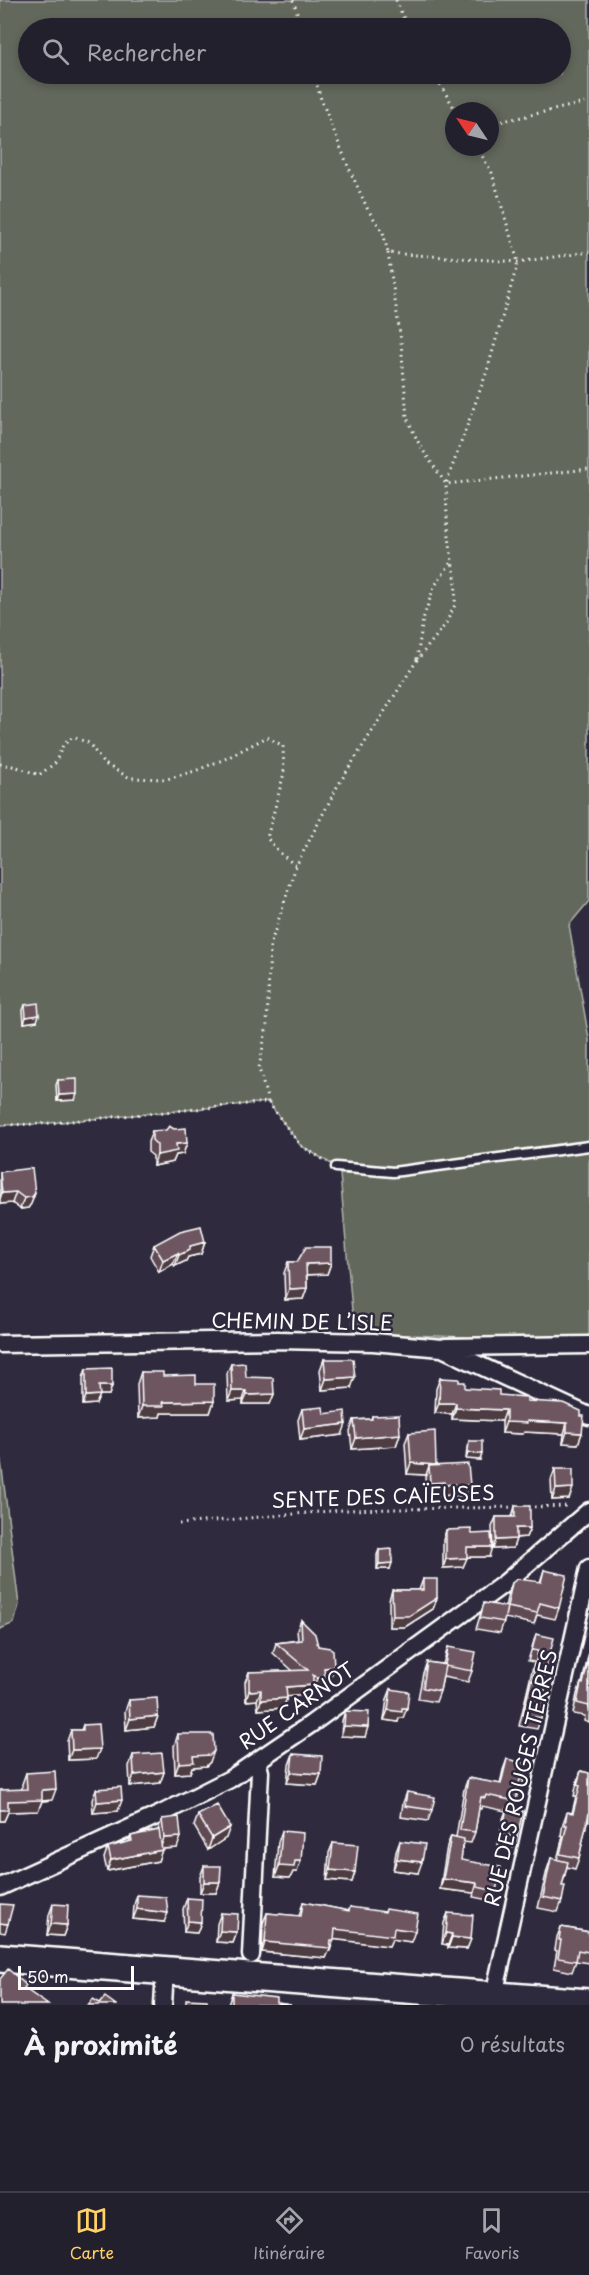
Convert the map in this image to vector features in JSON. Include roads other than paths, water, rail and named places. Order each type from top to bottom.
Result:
[{"type":"main road","points":[[0,1958],[165,1970],[492,2001],[576,2003]]},
{"type":"street","name":"CHEMIN DE L’ISLE","points":[[0,1344],[278,1340],[373,1342],[442,1348],[589,1416]]},
{"type":"street","points":[[442,1348],[589,1345]]},
{"type":"street","name":"RUE CARNOT","points":[[0,1887],[163,1813],[230,1779],[505,1582],[583,1509]]},
{"type":"street","name":"RUE DES ROUGES TERRES","points":[[492,2001],[589,1568]]},
{"type":"street","points":[[251,1955],[260,1772],[257,1761]]},
{"type":"street","points":[[163,2005],[165,1970]]},
{"type":"lane","points":[[336,1167],[393,1172],[589,1146]]}]
